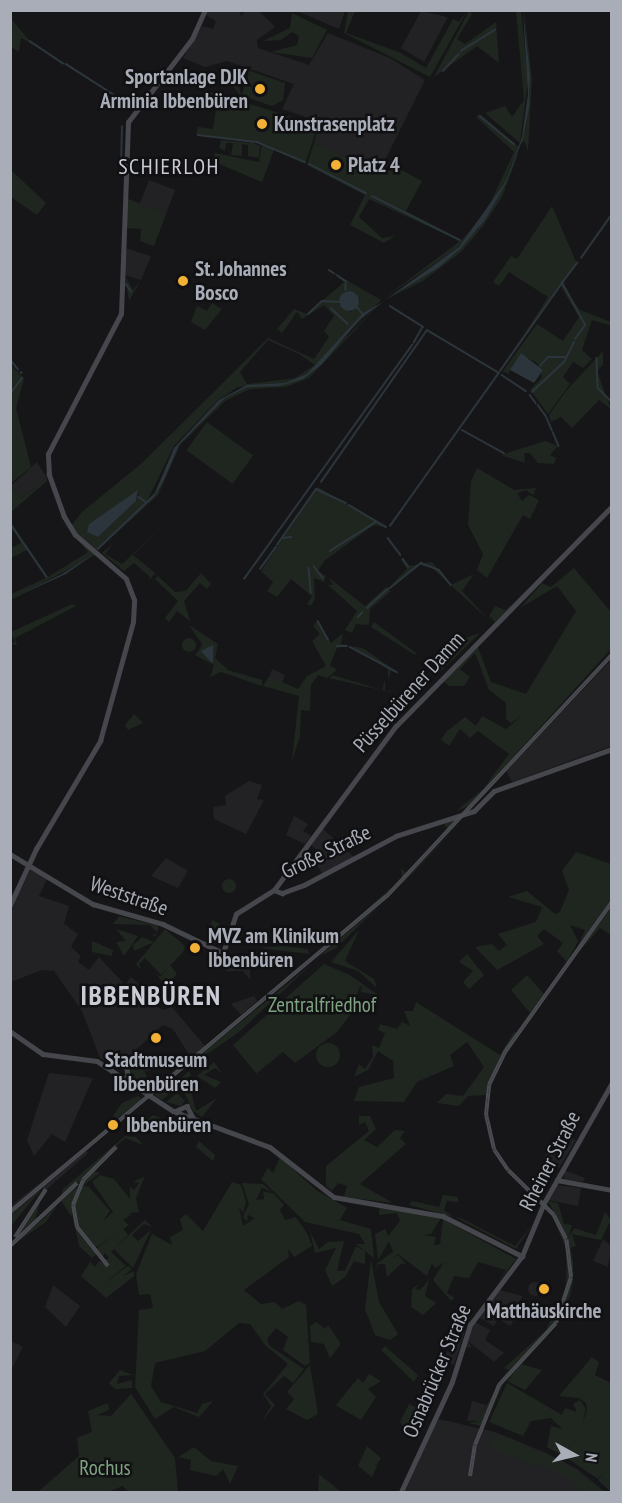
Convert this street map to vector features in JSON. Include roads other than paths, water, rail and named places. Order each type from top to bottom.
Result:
[{"type":"main road","points":[[10,905],[28,863],[100,741],[134,617],[130,585],[91,548],[64,518],[49,475],[49,451],[120,318],[128,122],[192,39],[205,10]]},
{"type":"main road","name":"Püsselbürener Damm","points":[[274,890],[372,755],[435,681],[519,604],[612,506]]},
{"type":"main road","name":"Große Straße","points":[[223,953],[238,911],[274,890],[282,893],[304,885],[396,836],[474,811],[494,791],[612,749]]},
{"type":"main road","name":"Weststraße","points":[[10,854],[93,904],[163,924],[223,953]]},
{"type":"main road","points":[[10,1031],[43,1054],[92,1059],[173,1111],[270,1147],[334,1197],[442,1216],[522,1256]]},
{"type":"main road","points":[[126,1063],[129,1083]]},
{"type":"main road","name":"Rheiner Straße","points":[[522,1256],[557,1180],[612,1083]]},
{"type":"main road","points":[[173,1111],[187,1106],[194,1119]]},
{"type":"main road","points":[[557,1180],[612,1190]]},
{"type":"main road","points":[[513,1251],[526,1246]]},
{"type":"main road","name":"Osnabrücker Straße","points":[[401,1492],[452,1382],[470,1326],[522,1256]]},
{"type":"waterway","points":[[461,51],[495,30]]},
{"type":"waterway","points":[[30,41],[63,63]]},
{"type":"waterway","points":[[443,71],[459,54]]},
{"type":"waterway","points":[[66,64],[133,107]]},
{"type":"waterway","points":[[480,116],[514,144]]},
{"type":"waterway","points":[[121,167],[122,127]]},
{"type":"waterway","points":[[198,135],[257,142],[305,162]]},
{"type":"waterway","points":[[309,164],[366,193]]},
{"type":"waterway","points":[[372,196],[460,240]]},
{"type":"waterway","points":[[581,258],[612,214]]},
{"type":"waterway","points":[[575,339],[585,325],[562,283],[577,263]]},
{"type":"waterway","points":[[329,270],[334,273]]},
{"type":"waterway","points":[[337,275],[347,282]]},
{"type":"waterway","points":[[500,371],[562,283]]},
{"type":"waterway","points":[[126,284],[131,291]]},
{"type":"waterway","points":[[346,284],[346,290]]},
{"type":"waterway","points":[[308,314],[322,301],[339,302]]},
{"type":"waterway","points":[[390,306],[423,327],[414,343]]},
{"type":"waterway","points":[[357,307],[362,313]]},
{"type":"waterway","points":[[331,308],[348,324]]},
{"type":"waterway","points":[[321,482],[427,330],[499,373]]},
{"type":"waterway","points":[[532,392],[564,362],[574,342]]},
{"type":"waterway","points":[[244,579],[412,345]]},
{"type":"waterway","points":[[540,366],[548,357],[565,357]]},
{"type":"waterway","points":[[597,358],[598,388],[612,402]]},
{"type":"waterway","points":[[10,359],[18,369]]},
{"type":"waterway","points":[[390,526],[498,374]]},
{"type":"waterway","points":[[502,375],[526,391]]},
{"type":"waterway","points":[[10,394],[22,378]]},
{"type":"waterway","points":[[530,395],[536,403]]},
{"type":"waterway","points":[[538,405],[546,416]]},
{"type":"waterway","points":[[547,418],[552,430]]},
{"type":"waterway","points":[[462,430],[504,453]]},
{"type":"waterway","points":[[553,432],[559,446]]},
{"type":"waterway","points":[[277,545],[316,489],[346,503]]},
{"type":"waterway","points":[[139,497],[146,502]]},
{"type":"waterway","points":[[349,505],[386,527]]},
{"type":"waterway","points":[[330,551],[376,522]]},
{"type":"waterway","points":[[10,523],[47,577]]},
{"type":"waterway","points":[[282,538],[291,537]]},
{"type":"waterway","points":[[388,538],[401,555]]},
{"type":"waterway","points":[[260,569],[276,547]]},
{"type":"waterway","points":[[403,559],[408,566]]},
{"type":"waterway","points":[[390,588],[421,563],[439,570],[451,585]]},
{"type":"waterway","points":[[314,566],[323,578]]},
{"type":"waterway","points":[[309,568],[311,593]]},
{"type":"waterway","points":[[373,602],[388,589]]},
{"type":"waterway","points":[[367,608],[372,603]]},
{"type":"waterway","points":[[358,617],[362,613]]},
{"type":"waterway","points":[[318,621],[328,639]]},
{"type":"waterway","points":[[337,646],[347,646]]},
{"type":"waterway","points":[[350,647],[397,672]]},
{"type":"railway","points":[[10,1212],[386,897],[612,655]]},
{"type":"railway","points":[[470,1476],[475,1445],[499,1385],[556,1323],[571,1277],[566,1239],[554,1215],[508,1170],[494,1149],[486,1115],[489,1085],[505,1052],[612,902]]},
{"type":"railway","points":[[108,1266],[77,1227],[73,1205],[83,1180],[116,1147]]},
{"type":"railway","points":[[10,1246],[77,1183]]},
{"type":"railway","points":[[15,1237],[46,1189]]},
{"type":"place","name":"Sportanlage DJK Arminia Ibbenbüren","points":[[260,89]]},
{"type":"place","name":"Kunstrasenplatz","points":[[262,124]]},
{"type":"place","name":"Platz 4","points":[[336,165]]},
{"type":"place","name":"St. Johannes Bosco","points":[[183,281]]},
{"type":"place","name":"MVZ am Klinikum Ibbenbüren","points":[[195,948]]},
{"type":"place","name":"Stadtmuseum Ibbenbüren","points":[[156,1038]]},
{"type":"place","name":"Ibbenbüren","points":[[113,1125]]},
{"type":"place","name":"Matthäuskirche","points":[[544,1289]]},
{"type":"district","name":"SCHIERLOH","points":[[169,167]]},
{"type":"district","name":"IBBENBÜREN","points":[[151,996]]},
{"type":"park label","name":"Zentralfriedhof","points":[[322,1005]]},
{"type":"park label","name":"Rochus","points":[[105,1468]]}]
